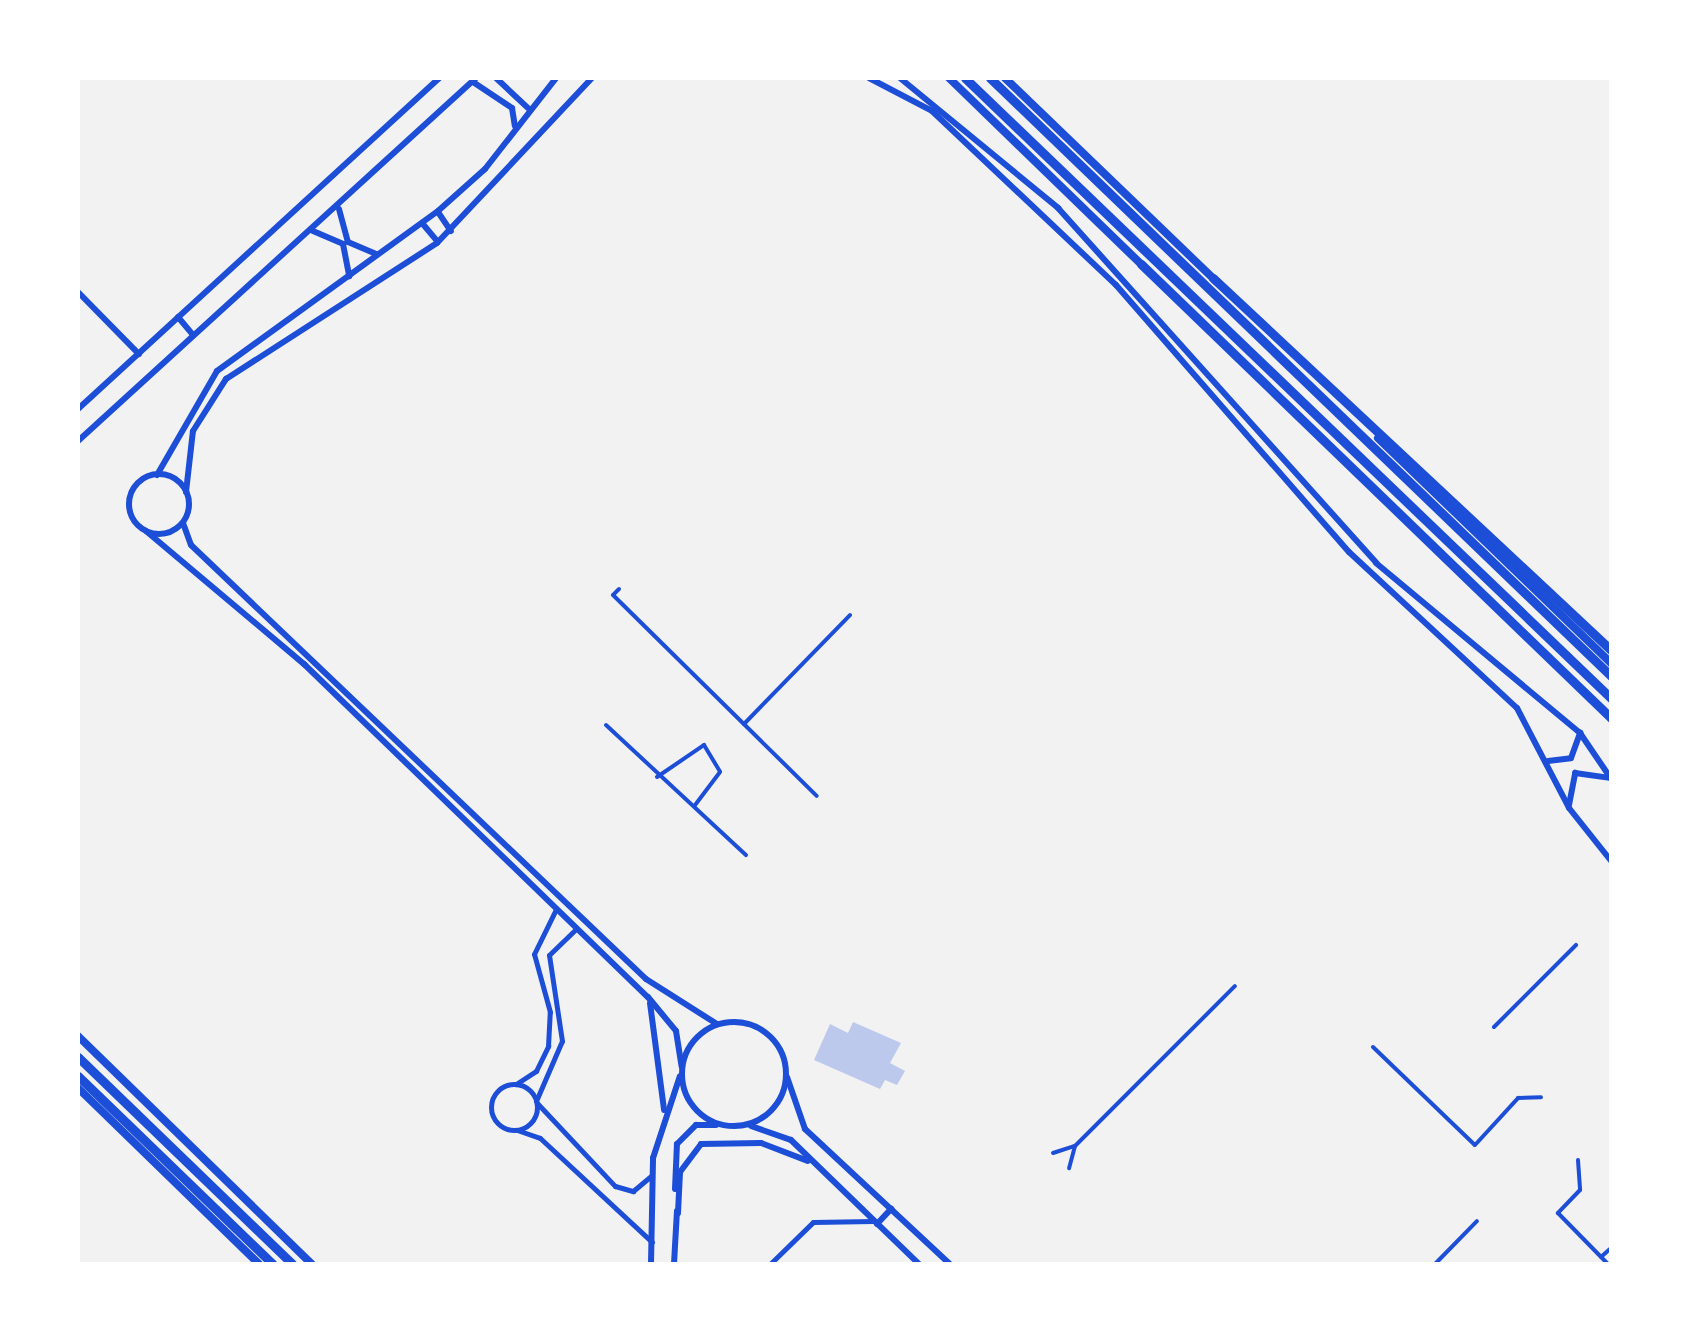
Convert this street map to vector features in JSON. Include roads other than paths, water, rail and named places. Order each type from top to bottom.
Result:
[{"type":"highway","points":[[965,78],[1612,699]]},
{"type":"highway","points":[[990,78],[1612,678]]},
{"type":"highway","points":[[1141,264],[1260,388],[1612,717]]},
{"type":"highway","points":[[1213,278],[1396,444],[1612,651]]},
{"type":"highway","points":[[78,1057],[292,1264]]},
{"type":"highway","points":[[78,1076],[273,1264]]},
{"type":"main road","points":[[949,78],[1612,717]]},
{"type":"main road","points":[[1005,78],[1612,664]]},
{"type":"main road","points":[[78,1036],[312,1264]]},
{"type":"main road","points":[[78,1088],[259,1264]]},
{"type":"street","points":[[78,409],[439,78]]},
{"type":"street","points":[[496,78],[530,108]]},
{"type":"street","points":[[556,78],[438,211],[217,371],[157,475],[130,501],[146,531],[231,596],[648,997],[676,1031],[681,1071],[692,1107],[720,1125]]},
{"type":"street","points":[[592,78],[437,242],[226,380],[193,431],[183,523],[191,546],[439,777],[668,1000],[717,1024],[760,1029],[781,1052],[805,1129],[950,1264]]},
{"type":"street","points":[[869,78],[977,150],[1160,334],[1350,552],[1517,708],[1548,761],[1569,808],[1612,862]]},
{"type":"street","points":[[900,78],[1058,208],[1168,326],[1376,563],[1580,733],[1611,779]]},
{"type":"street","points":[[78,441],[474,80],[512,108],[515,128]]},
{"type":"street","points":[[340,206],[344,237],[377,254]]},
{"type":"street","points":[[438,211],[450,231]]},
{"type":"street","points":[[422,223],[437,242]]},
{"type":"street","points":[[312,231],[343,244],[349,277]]},
{"type":"street","points":[[78,292],[139,354]]},
{"type":"street","points":[[178,316],[194,336]]},
{"type":"street","points":[[1160,334],[1168,326]]},
{"type":"street","points":[[1178,356],[1187,348]]},
{"type":"street","points":[[157,475],[186,492]]},
{"type":"street","points":[[146,531],[183,523]]},
{"type":"street","points":[[619,589],[613,596],[817,796]]},
{"type":"street","points":[[744,724],[850,615]]},
{"type":"street","points":[[672,653],[679,646]]},
{"type":"street","points":[[606,725],[746,855]]},
{"type":"street","points":[[1548,761],[1571,758],[1580,733]]},
{"type":"street","points":[[658,777],[704,745],[720,772],[694,806]]},
{"type":"street","points":[[1569,808],[1574,773],[1611,779]]},
{"type":"street","points":[[430,786],[439,777]]},
{"type":"street","points":[[556,909],[534,954],[550,1012],[548,1046],[533,1075],[496,1092],[491,1106],[496,1122],[540,1138],[654,1244]]},
{"type":"street","points":[[518,1130],[536,1102],[562,1040],[549,956],[579,915]]},
{"type":"street","points":[[1494,1027],[1576,945]]},
{"type":"street","points":[[1053,1153],[1075,1146],[1235,986]]},
{"type":"street","points":[[648,997],[664,1111]]},
{"type":"street","points":[[651,1264],[654,1244],[650,1176],[664,1111],[692,1042],[717,1024]]},
{"type":"street","points":[[1374,1047],[1474,1145],[1518,1098],[1541,1097]]},
{"type":"street","points":[[744,1126],[774,1108],[786,1076]]},
{"type":"street","points":[[516,1084],[615,1186],[633,1191],[650,1176]]},
{"type":"street","points":[[678,1213],[677,1144],[696,1125],[777,1131],[920,1264]]},
{"type":"street","points":[[674,1264],[680,1172],[701,1144],[761,1143],[814,1164]]},
{"type":"street","points":[[1069,1168],[1075,1146]]},
{"type":"street","points":[[1578,1160],[1580,1190],[1558,1213],[1608,1264]]},
{"type":"street","points":[[770,1264],[813,1222],[875,1222],[891,1210]]},
{"type":"street","points":[[1435,1264],[1477,1221]]},
{"type":"street","points":[[1601,1257],[1612,1247]]}]
